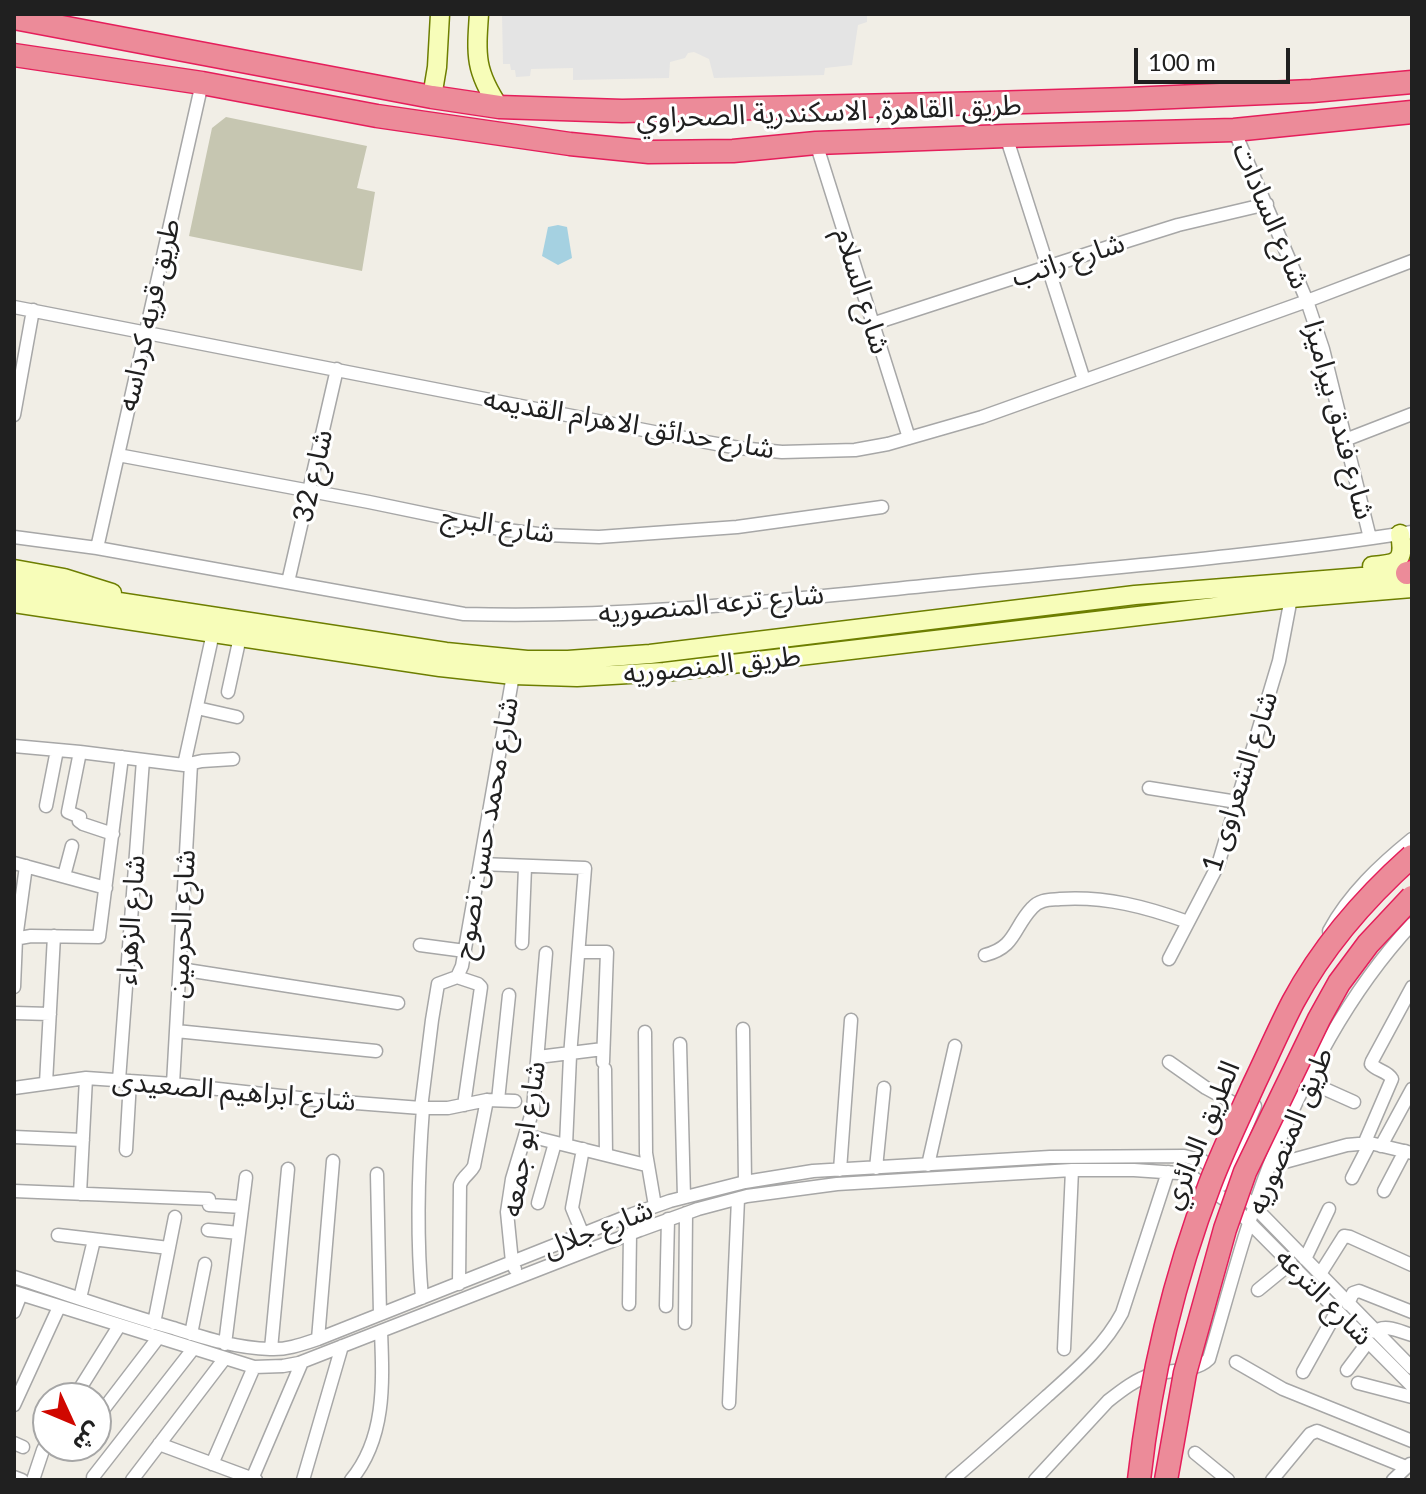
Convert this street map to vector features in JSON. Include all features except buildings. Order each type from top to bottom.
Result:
[{"type":"highway","name":"طريق القاهرة, الاسكندرية الصحراوي","points":[[14,18],[499,107],[622,111],[990,103],[1312,91],[1412,82]]},
{"type":"highway","name":"طريق القاهرة, الاسكندرية الصحراوي","points":[[14,55],[202,83],[377,116],[570,144],[649,152],[733,151],[816,143],[1234,130],[1412,112]]},
{"type":"highway","name":"الطريق الدائري","points":[[1139,1480],[1155,1376],[1180,1275],[1222,1152],[1293,1002],[1313,967],[1362,904],[1412,856]]},
{"type":"highway","name":"الطريق الدائري","points":[[1166,1480],[1185,1373],[1220,1244],[1245,1172],[1339,983],[1368,944],[1412,897]]},
{"type":"main road","points":[[432,97],[440,14]]},
{"type":"main road","points":[[479,14],[477,60],[484,82],[499,107]]},
{"type":"main road","points":[[1311,581],[1332,572],[1388,565],[1398,560],[1402,555],[1406,533]]},
{"type":"main road","points":[[14,569],[86,584],[144,606]]},
{"type":"main road","name":"طريق المنصوريه","points":[[14,586],[446,652],[527,660],[609,658],[1135,595],[1311,581],[1411,577]]},
{"type":"main road","name":"طريق المنصوريه","points":[[14,603],[440,667],[513,675],[577,677],[635,675],[1291,598],[1411,577]]},
{"type":"main road","points":[[885,625],[888,645]]},
{"type":"street","name":"طريق قريه كرداسه","points":[[97,548],[202,83]]},
{"type":"street","name":"شارع السادات","points":[[1234,130],[1307,301]]},
{"type":"street","points":[[1006,136],[1084,380]]},
{"type":"street","name":"شارع السلام","points":[[816,143],[909,438]]},
{"type":"street","name":"شارع راتب","points":[[872,324],[1178,225],[1267,204]]},
{"type":"street","name":"شارع حدائق الاهرام القديمه","points":[[14,307],[739,448],[782,452],[855,450],[888,444],[982,417],[1412,261]]},
{"type":"street","name":"شارع فندق بيراميزا","points":[[1307,301],[1323,349],[1370,538]]},
{"type":"street","points":[[14,415],[33,310]]},
{"type":"street","name":"شارع 32","points":[[288,582],[337,369]]},
{"type":"street","points":[[1345,440],[1412,414]]},
{"type":"street","name":"شارع البرج","points":[[118,455],[511,531],[580,538],[737,527],[882,507]]},
{"type":"street","name":"شارع ترعه المنصوريه","points":[[14,537],[97,548],[464,614],[576,615],[745,604],[1251,553],[1406,533]]},
{"type":"street","name":"شارع الشعراوى 1","points":[[1169,959],[1218,865],[1279,661],[1291,598]]},
{"type":"street","name":"شارع الحرمين","points":[[173,1084],[188,765],[213,633]]},
{"type":"street","points":[[228,692],[240,637]]},
{"type":"street","name":"شارع محمد حسن نصوح","points":[[422,1298],[417,1204],[422,1108],[432,1020],[438,984],[457,977],[461,971],[513,675]]},
{"type":"street","points":[[197,708],[237,717]]},
{"type":"street","points":[[14,746],[188,765],[233,759]]},
{"type":"street","points":[[46,806],[57,750]]},
{"type":"street","points":[[80,752],[68,812],[78,815],[81,823],[113,834]]},
{"type":"street","points":[[15,939],[99,937],[122,757]]},
{"type":"street","name":"شارع الزهراء","points":[[126,1150],[125,1080],[143,760]]},
{"type":"street","points":[[1149,788],[1237,802]]},
{"type":"street","points":[[1218,1195],[1326,936],[1344,906],[1375,872],[1412,839]]},
{"type":"street","points":[[64,876],[72,846]]},
{"type":"street","points":[[14,987],[20,864],[106,888]]},
{"type":"street","points":[[480,864],[585,868],[561,1144],[538,1203]]},
{"type":"street","points":[[522,943],[525,867]]},
{"type":"street","points":[[985,955],[1005,946],[1032,907],[1041,901],[1077,898],[1123,902],[1188,922]]},
{"type":"street","name":"طريق المنصوريه","points":[[1035,1480],[1102,1407],[1122,1390],[1152,1375],[1200,1365],[1209,1359],[1255,1207],[1307,1081],[1367,978],[1412,924]]},
{"type":"street","points":[[46,1083],[54,936]]},
{"type":"street","points":[[420,945],[465,951]]},
{"type":"street","points":[[579,952],[607,952],[603,1060],[606,1155]]},
{"type":"street","name":"شارع ابو جمعه","points":[[518,1277],[512,1262],[507,1212],[512,1179],[533,1109],[546,953]]},
{"type":"street","points":[[180,969],[398,1003]]},
{"type":"street","points":[[457,977],[481,987],[464,1105]]},
{"type":"street","points":[[1372,1144],[1392,1079],[1374,1067],[1372,1061],[1412,987]]},
{"type":"street","points":[[459,1284],[460,1185],[474,1166],[493,1100],[509,995]]},
{"type":"street","points":[[1302,996],[1342,1017]]},
{"type":"street","points":[[14,1013],[50,1014]]},
{"type":"street","points":[[840,1170],[851,1020]]},
{"type":"street","points":[[743,1029],[745,1182]]},
{"type":"street","points":[[176,1031],[376,1051]]},
{"type":"street","points":[[645,1032],[646,1165],[655,1206]]},
{"type":"street","points":[[680,1044],[684,1197]]},
{"type":"street","points":[[928,1165],[955,1046]]},
{"type":"street","points":[[538,1057],[570,1053],[603,1060]]},
{"type":"street","points":[[1169,1062],[1206,1088],[1284,1131]]},
{"type":"street","points":[[80,1194],[86,1078]]},
{"type":"street","name":"شارع ابراهيم الصعيدى","points":[[14,1088],[86,1078],[422,1108],[448,1108],[493,1100],[515,1101]]},
{"type":"street","points":[[1307,1081],[1354,1102]]},
{"type":"street","points":[[876,1168],[884,1088]]},
{"type":"street","points":[[1352,1178],[1372,1144],[1412,1089]]},
{"type":"street","points":[[525,1135],[646,1165]]},
{"type":"street","points":[[14,1137],[83,1140]]},
{"type":"street","points":[[1270,1166],[1347,1145],[1372,1144],[1409,1152],[1384,1191]]},
{"type":"street","points":[[583,1149],[572,1208],[583,1235]]},
{"type":"street","name":"شارع جلال","points":[[14,1277],[225,1344],[271,1349],[299,1346],[318,1339],[655,1206],[745,1182],[800,1173],[1050,1157],[1184,1156],[1205,1163]]},
{"type":"street","points":[[318,1339],[333,1161]]},
{"type":"street","points":[[986,1161],[987,1175]]},
{"type":"street","points":[[1198,1179],[1205,1163]]},
{"type":"street","name":"شارع الترعه","points":[[1205,1163],[1255,1207],[1320,1274],[1343,1307]]},
{"type":"street","points":[[271,1349],[288,1169]]},
{"type":"street","points":[[1064,1349],[1072,1170]]},
{"type":"street","name":"شارع جلال","points":[[18,1293],[254,1367],[283,1366],[302,1362],[668,1219],[738,1199],[837,1184],[1072,1170],[1168,1172],[1198,1179]]},
{"type":"street","points":[[952,1480],[1091,1356],[1115,1326],[1168,1172]]},
{"type":"street","points":[[800,1173],[802,1188]]},
{"type":"street","points":[[377,1174],[380,1314]]},
{"type":"street","points":[[225,1344],[246,1177]]},
{"type":"street","name":"شارع الترعه","points":[[1198,1179],[1343,1307],[1412,1386]]},
{"type":"street","points":[[14,1191],[209,1202],[242,1207]]},
{"type":"street","points":[[729,1403],[738,1199]]},
{"type":"street","points":[[1305,1259],[1329,1209]]},
{"type":"street","points":[[685,1323],[686,1213]]},
{"type":"street","points":[[154,1323],[175,1217]]},
{"type":"street","points":[[666,1306],[668,1219]]},
{"type":"street","points":[[208,1230],[239,1233]]},
{"type":"street","points":[[629,1304],[630,1234]]},
{"type":"street","points":[[58,1235],[169,1248]]},
{"type":"street","points":[[1320,1274],[1344,1236],[1412,1265]]},
{"type":"street","points":[[80,1298],[94,1240]]},
{"type":"street","points":[[1258,1290],[1291,1263]]},
{"type":"street","points":[[191,1334],[205,1264]]},
{"type":"street","points":[[1303,1372],[1353,1293],[1359,1291],[1412,1312]]},
{"type":"street","points":[[14,1312],[18,1293]]},
{"type":"street","points":[[14,1405],[59,1307]]},
{"type":"street","points":[[84,1382],[119,1326]]},
{"type":"street","points":[[1347,1370],[1377,1329],[1384,1327],[1412,1335]]},
{"type":"street","points":[[351,1480],[368,1456],[377,1427],[382,1402],[381,1331]]},
{"type":"street","name":"شارع الترعه","points":[[1371,1337],[1412,1368]]},
{"type":"street","points":[[112,1398],[158,1338]]},
{"type":"street","points":[[303,1480],[342,1346]]},
{"type":"street","points":[[93,1477],[193,1349]]},
{"type":"street","points":[[136,1479],[225,1358]]},
{"type":"street","points":[[159,1444],[254,1479],[302,1362]]},
{"type":"street","points":[[1236,1362],[1283,1389],[1412,1441]]},
{"type":"street","points":[[212,1464],[254,1367]]},
{"type":"street","points":[[1358,1383],[1412,1397]]},
{"type":"street","points":[[1272,1480],[1310,1434],[1317,1431],[1409,1464],[1393,1480]]},
{"type":"street","points":[[1195,1453],[1228,1480]]},
{"type":"street","points":[[14,1477],[22,1480]]},
{"type":"shaded area","points":[[502,14],[867,14],[867,22],[858,25],[852,65],[825,68],[824,75],[714,78],[709,59],[694,52],[670,62],[669,78],[573,80],[573,68],[531,69],[530,76],[516,77],[510,64],[503,64]]},
{"type":"shaded area","points":[[226,117],[367,146],[357,188],[375,192],[362,271],[189,236],[212,128]]},
{"type":"water","points":[[548,227],[567,227],[572,258],[558,265],[542,256]]}]
